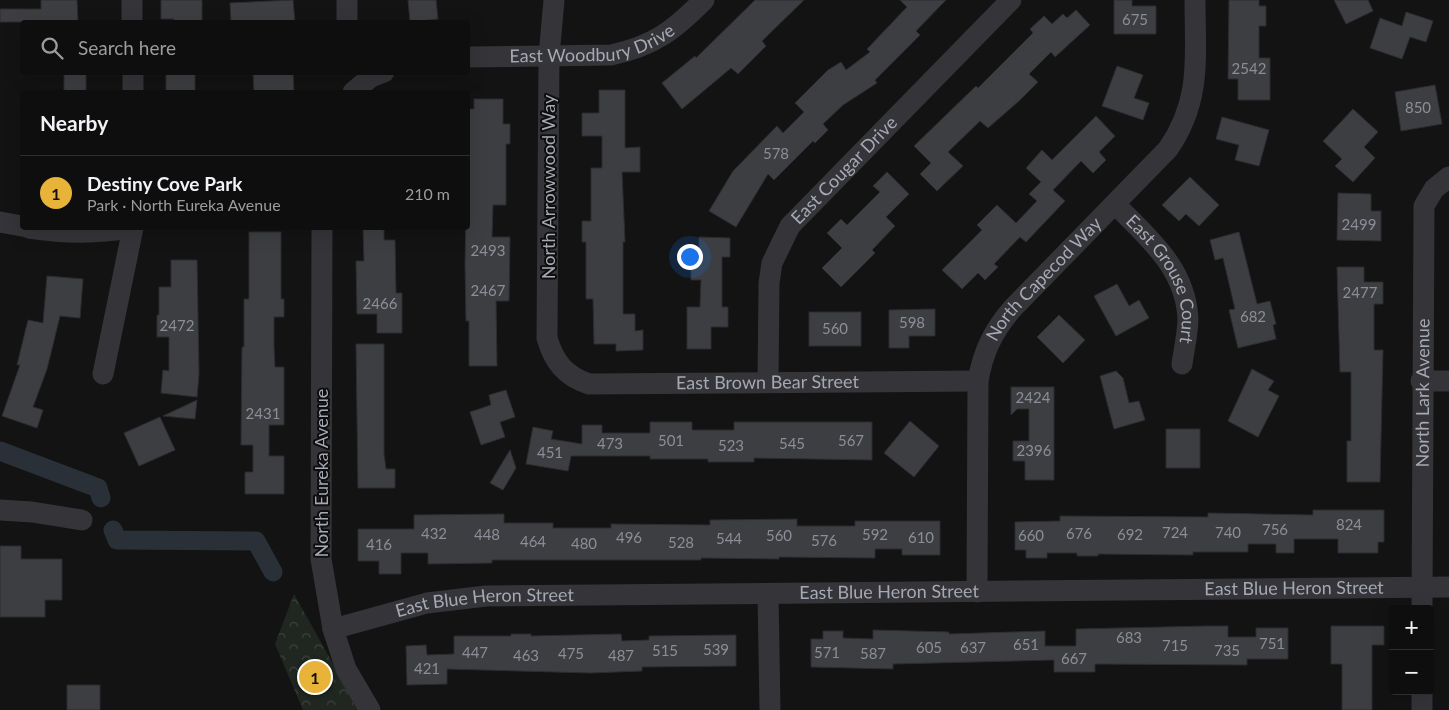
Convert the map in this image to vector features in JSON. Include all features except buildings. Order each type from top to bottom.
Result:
[{"type":"street","points":[[132,0],[132,20]]},
{"type":"street","points":[[347,0],[347,20]]},
{"type":"street","name":"North Arrowwood Way","points":[[554,0],[549,56],[547,338],[552,355],[563,370]]},
{"type":"street","name":"East Woodbury Drive","points":[[470,57],[611,55],[632,51],[651,44],[669,33],[704,0]]},
{"type":"street","name":"East Cougar Drive","points":[[768,382],[768,283],[772,263],[790,226],[1011,0]]},
{"type":"street","name":"North Capecod Way","points":[[977,592],[978,381],[982,361],[999,324],[1168,149],[1180,132],[1188,114],[1193,94],[1195,73],[1195,0]]},
{"type":"street","points":[[133,75],[133,90]]},
{"type":"street","points":[[355,90],[373,75]]},
{"type":"street","name":"North Lark Avenue","points":[[1422,605],[1424,206],[1434,189],[1445,179]]},
{"type":"street","name":"East Grouse Court","points":[[1115,204],[1170,261],[1179,279],[1186,299],[1188,320],[1182,364]]},
{"type":"street","points":[[0,222],[20,226]]},
{"type":"street","points":[[48,230],[68,232],[117,230]]},
{"type":"street","points":[[104,374],[133,230]]},
{"type":"street","name":"North Eureka Avenue","points":[[322,230],[321,559],[333,629],[346,669],[370,710]]},
{"type":"street","name":"East Brown Bear Street","points":[[563,370],[575,380],[589,384],[978,381]]},
{"type":"street","points":[[1422,381],[1449,381]]},
{"type":"street","points":[[0,510],[32,512],[82,520]]},
{"type":"street","name":"East Blue Heron Street","points":[[333,629],[427,603],[455,598],[1449,587]]},
{"type":"street","points":[[768,594],[770,710]]},
{"type":"street","points":[[1422,695],[1422,710]]},
{"type":"green space","points":[[294,594],[359,710],[303,710],[275,644]]},
{"type":"waterway","points":[[0,451],[98,488],[101,498]]},
{"type":"waterway","points":[[113,530],[117,540],[256,541],[273,572]]},
{"type":"place","name":"Destiny Cove Park","points":[[315,677]]}]
